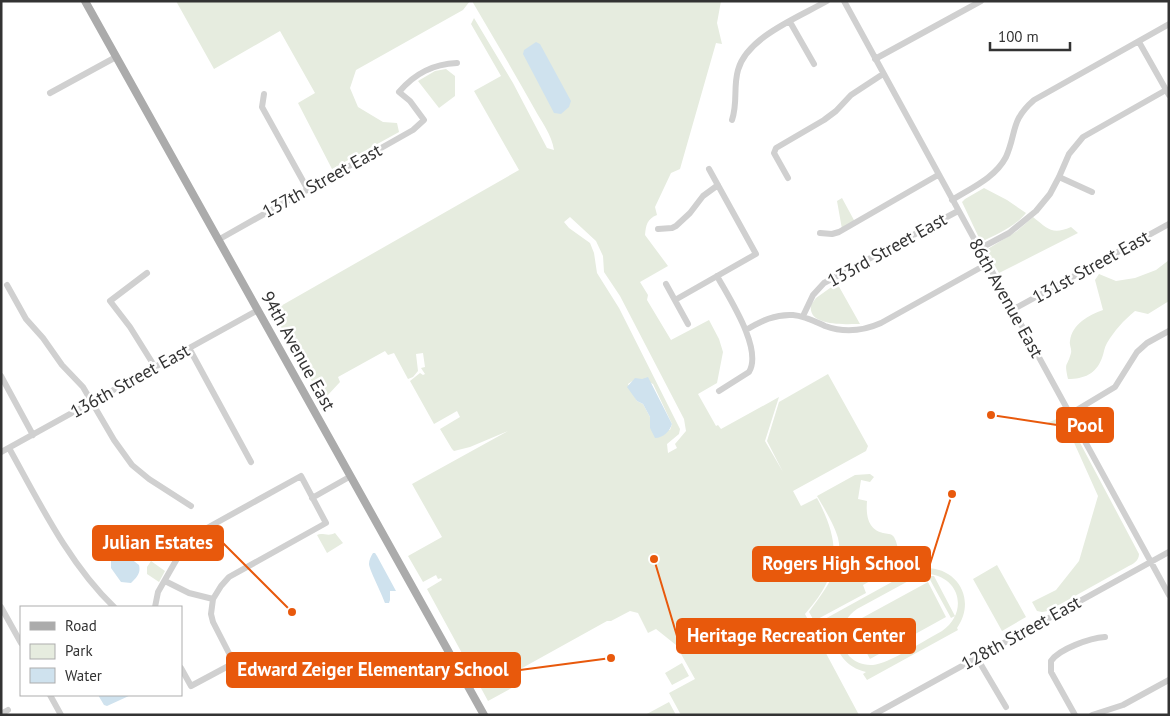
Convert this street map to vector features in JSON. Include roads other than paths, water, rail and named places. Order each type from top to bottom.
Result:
[{"type":"main road","name":"94th Avenue East","points":[[85,1],[484,715]]},
{"type":"street","points":[[732,120],[736,106],[735,82],[738,68],[743,59],[759,40],[827,1]]},
{"type":"street","name":"86th Avenue East","points":[[844,1],[1169,594]]},
{"type":"street","points":[[875,59],[981,1]]},
{"type":"street","points":[[790,22],[814,64]]},
{"type":"street","name":"133rd Street East","points":[[952,200],[983,182],[995,171],[1006,156],[1013,129],[1019,117],[1034,100],[1169,24]]},
{"type":"street","points":[[979,249],[1009,233],[1030,217],[1050,194],[1069,154],[1083,137],[1167,93],[1139,42]]},
{"type":"street","points":[[50,93],[116,56]]},
{"type":"street","name":"137th Street East","points":[[218,240],[414,130],[424,120],[410,101],[400,92],[406,84],[422,72],[438,65],[457,63]]},
{"type":"street","points":[[788,178],[774,153],[776,148],[824,120],[836,111],[850,95],[883,74]]},
{"type":"street","points":[[264,94],[262,106],[308,190]]},
{"type":"street","points":[[675,300],[756,254],[710,169]]},
{"type":"street","points":[[820,232],[834,234],[839,232],[938,175]]},
{"type":"street","points":[[1059,176],[1092,192]]},
{"type":"street","points":[[658,229],[676,226],[690,213],[703,196],[718,185]]},
{"type":"street","name":"133rd Street East","points":[[803,316],[813,295],[824,283],[958,211]]},
{"type":"street","name":"131st Street East","points":[[1012,310],[1169,224]]},
{"type":"street","points":[[746,330],[770,318],[786,315],[803,316],[842,330],[865,329],[881,323],[987,264]]},
{"type":"street","points":[[147,273],[110,301],[130,327],[155,367]]},
{"type":"street","points":[[717,276],[746,330],[753,360],[752,368],[745,375],[718,391]]},
{"type":"street","points":[[666,284],[688,324]]},
{"type":"street","points":[[7,285],[26,319],[43,338],[62,365],[83,387],[114,440],[132,465],[149,479],[191,506]]},
{"type":"street","name":"136th Street East","points":[[1,452],[258,310]]},
{"type":"street","points":[[1070,414],[1115,387],[1136,352],[1147,343],[1169,331]]},
{"type":"street","points":[[189,348],[251,462]]},
{"type":"street","points":[[1,376],[4,388],[32,435]]},
{"type":"street","points":[[9,448],[65,547],[105,599],[113,606]]},
{"type":"street","points":[[155,606],[158,592],[185,545],[193,536],[300,476],[326,523],[229,577],[221,586],[213,599],[211,614],[213,622],[234,663],[192,686],[182,670]]},
{"type":"street","points":[[312,498],[350,476]]},
{"type":"street","name":"128th Street East","points":[[873,715],[1169,552]]},
{"type":"street","points":[[165,581],[189,593],[213,599]]},
{"type":"street","points":[[1,607],[20,641]]},
{"type":"street","points":[[1076,715],[1051,672],[1051,661],[1056,656],[1082,642],[1093,638],[1104,638]]},
{"type":"street","points":[[977,658],[1006,706]]},
{"type":"street","points":[[1092,715],[1124,705],[1169,680]]},
{"type":"street","points":[[51,696],[61,715]]},
{"type":"street","points":[[1,714],[8,710]]},
{"type":"water","points":[[536,42],[540,44],[571,101],[569,107],[561,114],[554,113],[523,54],[524,50]]},
{"type":"water","points":[[648,377],[672,424],[666,434],[658,438],[655,438],[650,428],[650,417],[643,404],[637,401],[627,387],[635,378],[642,379]]},
{"type":"water","points":[[115,550],[121,551],[139,565],[138,575],[131,583],[121,582],[111,568],[109,555]]},
{"type":"water","points":[[373,553],[377,556],[396,591],[390,591],[389,603],[385,603],[369,564]]},
{"type":"water","points":[[99,696],[129,696],[107,706],[104,705]]},
{"type":"place","name":"Pool","points":[[991,415]]},
{"type":"place","name":"Rogers High School","points":[[952,494]]},
{"type":"place","name":"Heritage Recreation Center","points":[[654,559]]},
{"type":"place","name":"Julian Estates","points":[[292,612]]},
{"type":"place","name":"Edward Zeiger Elementary School","points":[[611,658]]}]
